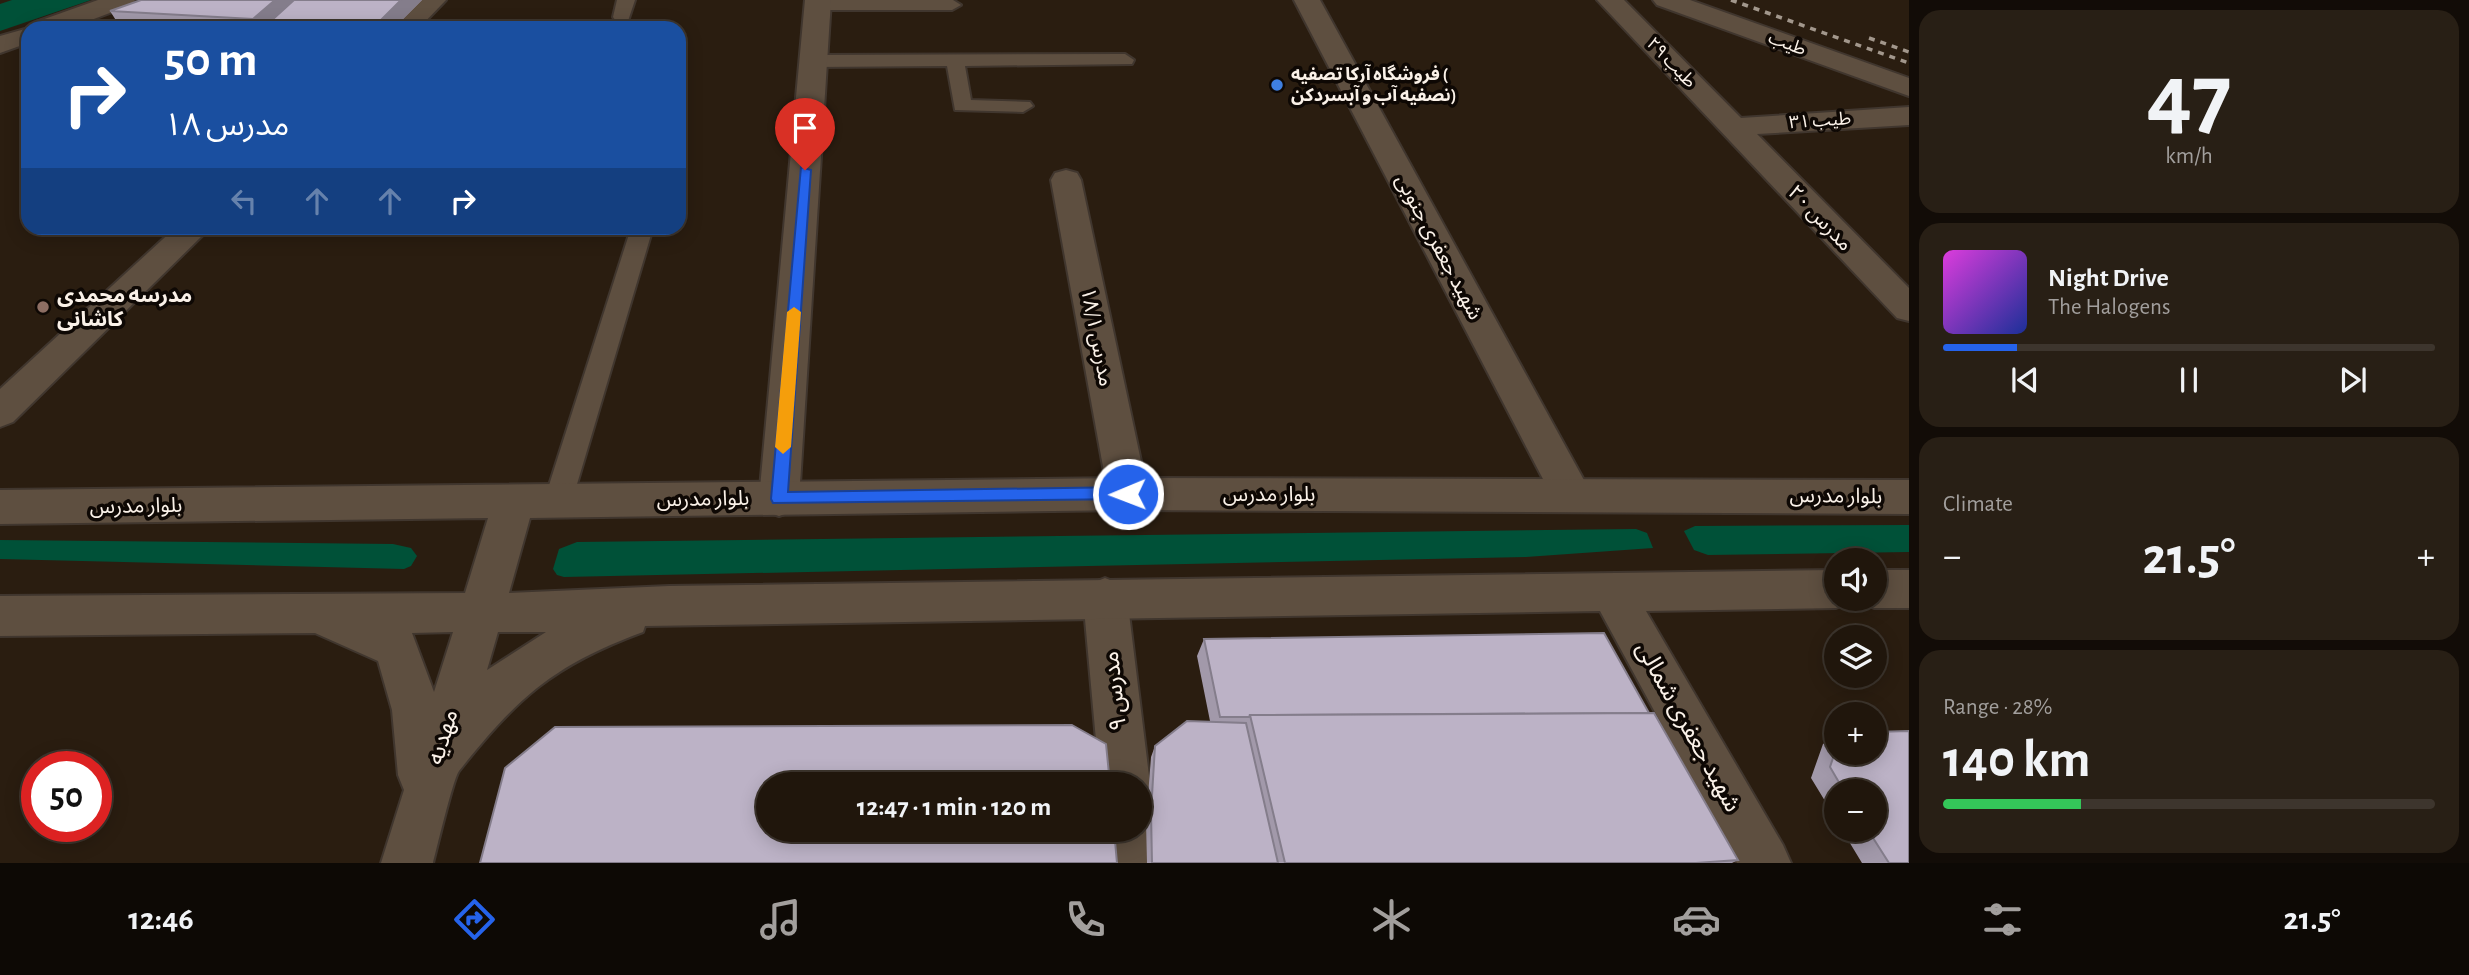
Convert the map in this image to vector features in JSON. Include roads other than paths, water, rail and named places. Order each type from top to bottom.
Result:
[{"type":"street","points":[[65,21],[122,0]]},
{"type":"street","points":[[411,21],[433,0]]},
{"type":"street","name":"شهید جعفری جنوبی","points":[[1307,0],[1571,494]]},
{"type":"street","name":"طیب ۲۹","points":[[1610,0],[1731,127]]},
{"type":"street","name":"طیب","points":[[1666,0],[1909,88]]},
{"type":"street","points":[[779,499],[818,3]]},
{"type":"street","points":[[0,44],[21,36]]},
{"type":"street","name":"طیب ۳۱","points":[[1731,127],[1909,116]]},
{"type":"street","name":"مدرس ۲۰","points":[[1731,127],[1909,309]]},
{"type":"street","name":"مدرس ۱۸/۱","points":[[1066,180],[1128,494]]},
{"type":"street","points":[[0,412],[187,235]]},
{"type":"street","name":"بلوار مدرس","points":[[0,507],[1128,494],[1909,497]]},
{"type":"street","name":"مهدیه","points":[[407,863],[514,501]]},
{"type":"street","points":[[0,615],[561,612],[668,605],[1105,597],[1824,589]]},
{"type":"street","points":[[1887,589],[1909,589]]},
{"type":"street","name":"شهید جعفری شمالی","points":[[1611,590],[1765,863]]},
{"type":"street","name":"مدرس ۹","points":[[1105,597],[1124,772]]},
{"type":"street","points":[[422,811],[445,753],[490,698],[544,655],[603,626],[668,605]]},
{"type":"street","points":[[313,613],[396,647],[413,691],[422,733],[422,811]]},
{"type":"street","points":[[1131,842],[1134,863]]},
{"type":"lane","points":[[818,3],[952,5]]},
{"type":"lane","points":[[956,60],[962,106],[1023,106]]},
{"type":"lane","points":[[814,61],[1125,60]]},
{"type":"lane","points":[[558,501],[640,235]]},
{"type":"railway","points":[[1731,0],[1909,63]]},
{"type":"railway","points":[[1869,38],[1909,52]]},
{"type":"place","name":"فروشگاه آرکا تصفیه ( تصفیه آب و آبسردکن)","points":[[1277,85]]},
{"type":"place","name":"مدرسه محمدی کاشانی","points":[[43,307]]}]
